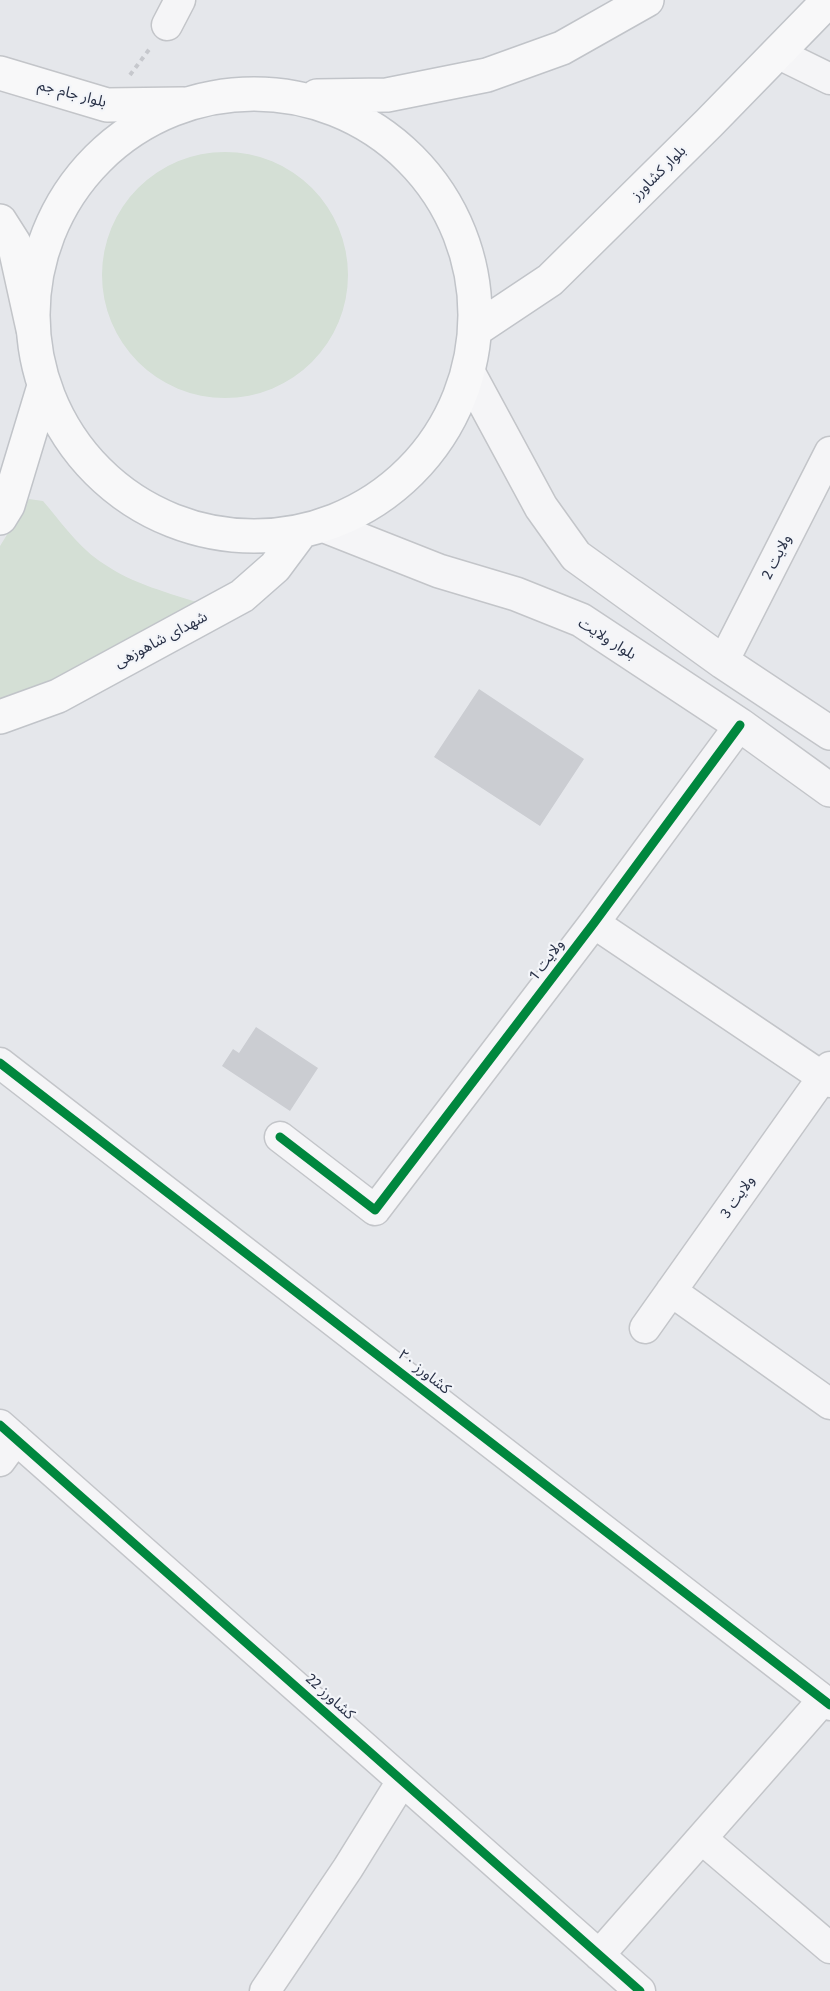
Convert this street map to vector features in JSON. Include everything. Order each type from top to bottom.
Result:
[{"type":"main road","points":[[33,329],[37,271],[55,216],[87,167],[131,129],[183,104],[240,92],[298,96],[387,95],[487,75],[562,48],[647,0]]},
{"type":"main road","name":"بلوار کشاورز","points":[[475,330],[550,280],[829,0]]},
{"type":"main road","name":"بلوار جام جم","points":[[0,73],[107,105],[183,104]]},
{"type":"main road","points":[[0,221],[14,243],[44,386],[67,435],[102,476],[145,508],[195,529],[248,537],[313,529],[373,502],[416,467],[448,423],[468,372],[475,330],[472,277],[457,226],[430,179],[384,135],[348,113],[298,96]]},
{"type":"main road","points":[[0,518],[8,506],[44,386]]},
{"type":"main road","name":"شهدای شاهوزهی","points":[[0,717],[58,696],[242,596],[313,529]]},
{"type":"street","points":[[777,53],[830,79]]},
{"type":"street","points":[[468,372],[541,507],[576,556],[723,662],[830,733]]},
{"type":"street","name":"ولایت 2","points":[[723,662],[830,452]]},
{"type":"street","name":"بلوار ولایت","points":[[313,529],[516,594],[580,620],[740,724],[830,790]]},
{"type":"street","name":"ولایت 1","points":[[280,1137],[375,1210],[594,923],[740,724]]},
{"type":"street","points":[[594,923],[828,1076]]},
{"type":"street","name":"کشاورز ۲۰","points":[[0,1063],[826,1702]]},
{"type":"street","name":"ولایت 3","points":[[645,1328],[828,1076]]},
{"type":"street","points":[[671,1292],[830,1404]]},
{"type":"street","name":"کشاورز 22","points":[[5,1441],[402,1781],[640,1991]]},
{"type":"street","points":[[599,1955],[826,1702]]},
{"type":"street","points":[[265,1991],[348,1868],[402,1781]]},
{"type":"street","points":[[702,1839],[830,1947]]},
{"type":"path","points":[[107,105],[173,12]]},
{"type":"shaded area","points":[[213,152],[237,152],[261,157],[283,166],[312,188],[334,217],[339,228],[346,251],[348,275],[346,299],[339,322],[334,333],[312,362],[283,384],[261,393],[237,398],[213,398],[189,393],[167,384],[147,370],[130,353],[116,333],[107,311],[102,287],[102,263],[107,239],[116,217],[130,197],[147,180],[167,166],[189,157]]},
{"type":"shaded area","points":[[29,499],[43,501],[87,551],[115,571],[152,587],[203,604],[196,615],[0,705],[0,546]]},
{"type":"building","points":[[479,689],[584,759],[540,826],[434,757]]},
{"type":"building","points":[[256,1027],[318,1068],[290,1111],[222,1066],[233,1049],[239,1053]]},
{"type":"cycle path","points":[[280,1137],[375,1210],[594,923],[740,725]]},
{"type":"cycle path","points":[[0,1063],[830,1705]]},
{"type":"cycle path","points":[[0,1425],[640,1991]]}]
